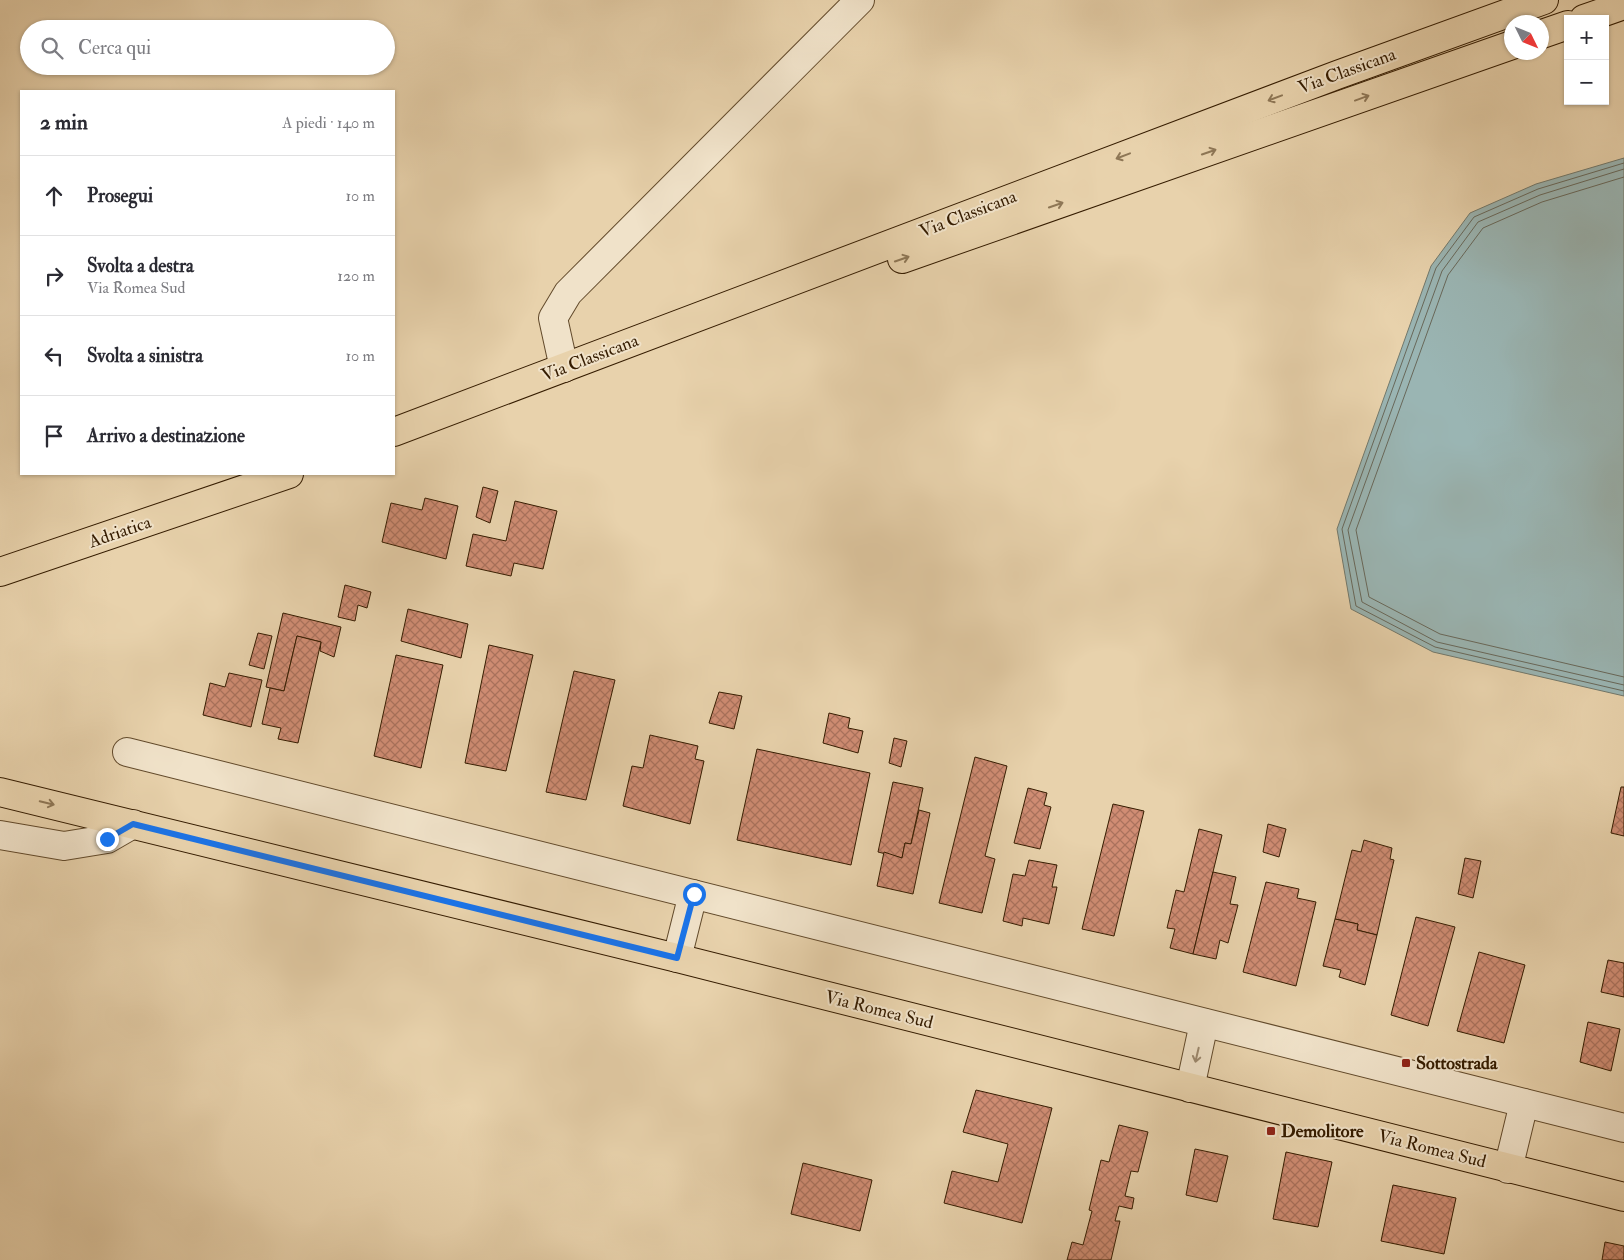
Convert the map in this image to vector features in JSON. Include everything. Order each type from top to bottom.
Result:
[{"type":"main road","points":[[1337,75],[1508,0]]},
{"type":"main road","name":"Via Classicana","points":[[395,432],[1337,75],[1544,0]]},
{"type":"main road","points":[[1595,15],[1624,4]]},
{"type":"main road","points":[[1549,32],[1564,26]]},
{"type":"main road","name":"Via Classicana","points":[[395,437],[1504,48]]},
{"type":"main road","points":[[241,491],[282,475]]},
{"type":"main road","points":[[241,491],[286,475]]},
{"type":"main road","name":"Adriatica","points":[[0,572],[241,491]]},
{"type":"main road","name":"Via Romea Sud","points":[[0,792],[677,958],[1624,1198]]},
{"type":"street","points":[[564,368],[553,318],[568,293],[860,0]]},
{"type":"street","points":[[127,752],[1624,1128]]},
{"type":"street","points":[[0,835],[64,846],[107,839],[133,824]]},
{"type":"street","points":[[677,958],[694,894]]},
{"type":"street","points":[[1190,1088],[1204,1023]]},
{"type":"street","points":[[1508,1168],[1524,1103]]},
{"type":"water","points":[[1624,158],[1624,696],[1433,652],[1351,609],[1337,529],[1431,266],[1470,213],[1536,184]]},
{"type":"building","points":[[483,487],[498,491],[490,523],[476,517]]},
{"type":"building","points":[[425,498],[458,506],[446,559],[382,542],[391,503],[422,510]]},
{"type":"building","points":[[515,501],[557,511],[543,569],[514,563],[511,576],[466,566],[473,534],[506,541]]},
{"type":"building","points":[[345,585],[371,592],[367,608],[358,605],[355,621],[338,617]]},
{"type":"building","points":[[408,609],[468,624],[461,658],[401,641]]},
{"type":"building","points":[[283,613],[341,627],[334,657],[320,651],[321,642],[297,636],[284,691],[266,687]]},
{"type":"building","points":[[258,633],[272,636],[264,669],[249,665]]},
{"type":"building","points":[[297,636],[321,642],[298,743],[278,739],[281,728],[262,724],[270,688],[284,691]]},
{"type":"building","points":[[489,645],[533,655],[506,771],[465,763]]},
{"type":"building","points":[[396,655],[443,665],[421,768],[374,756]]},
{"type":"building","points":[[574,671],[615,680],[586,800],[546,792]]},
{"type":"building","points":[[229,673],[262,680],[251,727],[203,715],[210,683],[225,687]]},
{"type":"building","points":[[719,692],[742,696],[734,729],[709,723]]},
{"type":"building","points":[[829,713],[850,718],[848,728],[863,731],[858,753],[823,743]]},
{"type":"building","points":[[650,735],[698,746],[695,759],[704,761],[690,824],[623,806],[632,766],[643,768]]},
{"type":"building","points":[[894,738],[907,741],[901,767],[889,763]]},
{"type":"building","points":[[757,749],[870,773],[851,865],[737,840]]},
{"type":"building","points":[[975,757],[1007,766],[985,856],[995,859],[982,913],[939,903]]},
{"type":"building","points":[[893,782],[923,788],[911,844],[905,843],[902,858],[878,852]]},
{"type":"building","points":[[1621,787],[1624,787],[1624,836],[1611,833]]},
{"type":"building","points":[[1028,788],[1047,793],[1044,805],[1051,807],[1040,849],[1014,843]]},
{"type":"building","points":[[1113,804],[1144,811],[1114,936],[1082,929]]},
{"type":"building","points":[[919,810],[930,813],[913,894],[877,886],[884,852],[902,858],[905,843],[911,844]]},
{"type":"building","points":[[1268,824],[1286,829],[1279,857],[1263,852]]},
{"type":"building","points":[[1199,829],[1222,835],[1193,954],[1170,948],[1175,929],[1167,928],[1176,890],[1184,892]]},
{"type":"building","points":[[1364,840],[1392,848],[1390,859],[1394,860],[1377,935],[1357,930],[1358,924],[1335,919],[1352,850],[1361,852]]},
{"type":"building","points":[[1465,858],[1481,861],[1473,898],[1458,894]]},
{"type":"building","points":[[1029,860],[1057,865],[1052,887],[1057,887],[1049,924],[1023,918],[1022,926],[1003,921],[1013,874],[1025,876]]},
{"type":"building","points":[[1213,872],[1236,877],[1230,904],[1238,905],[1228,943],[1220,940],[1216,959],[1193,954]]},
{"type":"building","points":[[1266,882],[1299,889],[1297,898],[1316,902],[1296,986],[1243,972]]},
{"type":"building","points":[[1416,917],[1455,927],[1428,1026],[1391,1015]]},
{"type":"building","points":[[1335,919],[1358,924],[1357,930],[1377,935],[1365,985],[1339,977],[1341,970],[1323,966]]},
{"type":"building","points":[[1479,952],[1525,965],[1504,1043],[1457,1031]]},
{"type":"building","points":[[1608,960],[1624,963],[1624,997],[1601,992]]},
{"type":"building","points":[[1588,1022],[1620,1029],[1611,1071],[1580,1062]]},
{"type":"building","points":[[976,1090],[1052,1108],[1022,1223],[944,1203],[952,1171],[998,1182],[1008,1144],[963,1132]]},
{"type":"building","points":[[1119,1125],[1148,1132],[1138,1172],[1131,1171],[1125,1196],[1134,1198],[1132,1209],[1119,1206],[1115,1221],[1120,1221],[1111,1260],[1067,1260],[1072,1242],[1083,1245],[1092,1211],[1089,1210],[1101,1160],[1109,1162]]},
{"type":"building","points":[[1195,1149],[1228,1156],[1217,1202],[1186,1195]]},
{"type":"building","points":[[1286,1152],[1332,1162],[1318,1227],[1273,1219]]},
{"type":"building","points":[[803,1163],[872,1180],[860,1231],[791,1214]]},
{"type":"building","points":[[1393,1185],[1456,1198],[1444,1254],[1381,1241]]},
{"type":"building","points":[[1605,1242],[1624,1246],[1624,1260],[1602,1260]]},
{"type":"place","name":"Sottostrada","points":[[1406,1063]]},
{"type":"place","name":"Demolitore","points":[[1271,1131]]},
{"type":"route","points":[[107,839],[133,824],[677,958],[694,894]]}]
